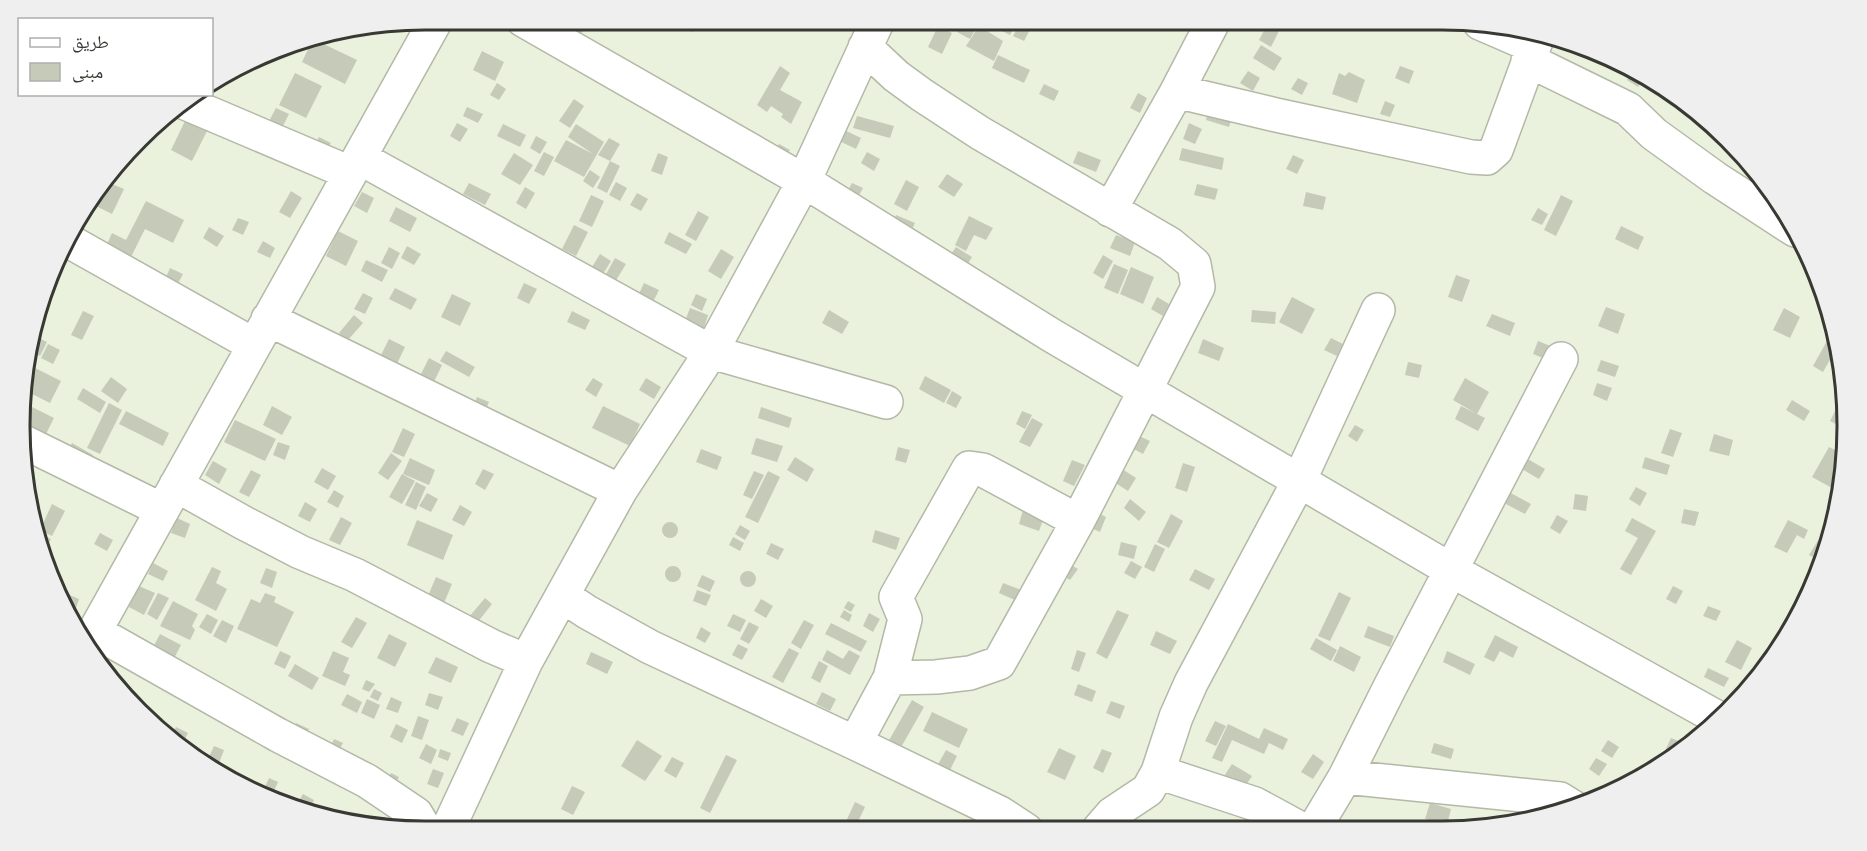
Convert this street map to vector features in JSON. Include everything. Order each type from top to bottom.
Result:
[{"type":"street","points":[[92,637],[430,30]]},
{"type":"street","points":[[540,30],[804,181],[1051,335],[1451,570],[1711,714]]},
{"type":"street","points":[[1110,210],[1209,30]]},
{"type":"street","points":[[452,821],[526,661],[620,491],[711,352],[804,181],[872,33]]},
{"type":"street","points":[[872,33],[896,76],[980,133],[1170,244],[1194,264],[1198,287],[1078,520],[999,663],[970,673],[936,677],[890,678]]},
{"type":"street","points":[[1511,36],[1533,46],[1628,109],[1654,134],[1778,219]]},
{"type":"street","points":[[1176,93],[1471,157],[1487,158],[1496,150],[1533,46]]},
{"type":"street","points":[[194,106],[355,166],[711,352],[886,402]]},
{"type":"street","points":[[75,244],[261,332],[620,491]]},
{"type":"street","points":[[1106,821],[1112,814],[1148,790],[1158,772],[1176,717],[1191,683],[1299,481],[1378,309]]},
{"type":"street","points":[[1319,821],[1345,777],[1561,359]]},
{"type":"street","points":[[31,445],[253,528],[300,552],[355,575],[490,646],[526,661]]},
{"type":"street","points":[[855,743],[890,678],[905,619],[896,597],[969,468],[982,470],[1078,520]]},
{"type":"street","points":[[563,596],[650,647],[855,743],[1012,821]]},
{"type":"street","points":[[93,639],[367,781],[416,814],[420,821]]},
{"type":"street","points":[[1158,772],[1255,804],[1286,821]]},
{"type":"street","points":[[1345,777],[1560,799],[1564,802]]},
{"type":"building","points":[[554,30],[583,30],[575,46],[552,34]]},
{"type":"building","points":[[936,30],[946,30],[952,33],[942,54],[928,47]]},
{"type":"building","points":[[958,30],[975,30],[970,39],[957,32]]},
{"type":"building","points":[[976,30],[985,30],[1003,41],[994,61],[966,46]]},
{"type":"building","points":[[1000,30],[1012,30],[1010,35]]},
{"type":"building","points":[[1016,30],[1030,30],[1024,41],[1013,36]]},
{"type":"building","points":[[1264,30],[1279,31],[1271,47],[1259,40]]},
{"type":"building","points":[[322,43],[357,60],[345,84],[302,62],[309,48]]},
{"type":"building","points":[[1261,45],[1282,58],[1274,71],[1253,58]]},
{"type":"building","points":[[482,51],[504,62],[495,81],[473,70]]},
{"type":"building","points":[[998,55],[1030,70],[1024,83],[992,68]]},
{"type":"building","points":[[780,66],[790,73],[780,90],[802,102],[791,124],[781,117],[783,114],[771,106],[767,112],[757,105]]},
{"type":"building","points":[[1400,66],[1414,71],[1409,84],[1395,78]]},
{"type":"building","points":[[1248,71],[1260,78],[1253,91],[1240,83]]},
{"type":"building","points":[[1349,72],[1365,80],[1357,103],[1332,94],[1339,73],[1345,76]]},
{"type":"building","points":[[295,73],[322,86],[306,118],[279,105]]},
{"type":"building","points":[[1298,78],[1308,83],[1302,95],[1291,89]]},
{"type":"building","points":[[1629,78],[1640,84],[1638,87],[1627,80]]},
{"type":"building","points":[[497,83],[506,89],[499,100],[490,95]]},
{"type":"building","points":[[1044,84],[1059,91],[1054,101],[1039,94]]},
{"type":"building","points":[[1138,93],[1147,98],[1140,113],[1130,108]]},
{"type":"building","points":[[574,99],[584,106],[570,128],[559,121]]},
{"type":"building","points":[[1385,101],[1395,105],[1390,117],[1380,114]]},
{"type":"building","points":[[467,107],[483,114],[478,123],[463,116]]},
{"type":"building","points":[[276,108],[289,114],[280,132],[267,125]]},
{"type":"building","points":[[1209,108],[1233,114],[1229,127],[1206,120]]},
{"type":"building","points":[[857,116],[894,126],[890,138],[853,128]]},
{"type":"building","points":[[185,121],[207,131],[192,161],[171,150]]},
{"type":"building","points":[[457,123],[468,129],[460,142],[450,136]]},
{"type":"building","points":[[1189,123],[1202,129],[1195,144],[1183,139]]},
{"type":"building","points":[[503,124],[526,135],[520,147],[497,136]]},
{"type":"building","points":[[576,124],[604,142],[584,177],[554,161],[566,140],[593,154],[568,137]]},
{"type":"building","points":[[836,126],[861,138],[856,149],[831,137]]},
{"type":"building","points":[[536,136],[547,142],[540,154],[530,148]]},
{"type":"building","points":[[319,137],[331,143],[324,155],[312,149]]},
{"type":"building","points":[[609,138],[620,144],[610,161],[598,155]]},
{"type":"building","points":[[779,144],[790,150],[782,162],[772,157]]},
{"type":"building","points":[[1182,148],[1224,158],[1222,170],[1179,160]]},
{"type":"building","points":[[1078,151],[1101,160],[1096,172],[1073,163]]},
{"type":"building","points":[[544,152],[554,157],[544,176],[534,171]]},
{"type":"building","points":[[867,152],[880,159],[874,171],[861,163]]},
{"type":"building","points":[[514,153],[533,165],[520,185],[501,174]]},
{"type":"building","points":[[658,153],[668,157],[662,175],[651,171]]},
{"type":"building","points":[[1293,155],[1304,160],[1297,174],[1286,169]]},
{"type":"building","points":[[610,161],[620,166],[607,193],[597,188]]},
{"type":"building","points":[[590,170],[600,177],[593,188],[583,181]]},
{"type":"building","points":[[947,174],[963,184],[954,197],[938,187]]},
{"type":"building","points":[[906,180],[919,187],[907,211],[894,204]]},
{"type":"building","points":[[616,182],[627,188],[620,201],[609,195]]},
{"type":"building","points":[[469,183],[491,194],[485,205],[463,194]]},
{"type":"building","points":[[852,183],[863,188],[855,203],[844,198]]},
{"type":"building","points":[[113,184],[124,189],[112,214],[97,206]]},
{"type":"building","points":[[1197,184],[1218,189],[1215,200],[1194,195]]},
{"type":"building","points":[[525,187],[535,193],[526,209],[516,203]]},
{"type":"building","points":[[291,191],[302,198],[290,218],[279,212]]},
{"type":"building","points":[[362,192],[374,198],[367,213],[354,206]]},
{"type":"building","points":[[1306,192],[1326,197],[1323,210],[1303,206]]},
{"type":"building","points":[[637,193],[648,199],[641,211],[630,205]]},
{"type":"building","points":[[591,195],[604,201],[592,227],[579,221]]},
{"type":"building","points":[[1561,195],[1573,201],[1556,236],[1544,230]]},
{"type":"building","points":[[146,201],[184,220],[173,243],[145,229],[128,263],[104,251],[112,233],[126,240]]},
{"type":"building","points":[[396,207],[417,218],[410,232],[389,221]]},
{"type":"building","points":[[1538,208],[1548,214],[1542,225],[1531,220]]},
{"type":"building","points":[[698,211],[709,217],[696,241],[685,235]]},
{"type":"building","points":[[896,215],[915,223],[909,236],[891,228]]},
{"type":"building","points":[[969,216],[993,228],[986,240],[974,235],[966,251],[955,245]]},
{"type":"building","points":[[238,218],[249,222],[243,235],[232,230]]},
{"type":"building","points":[[574,225],[588,232],[576,256],[562,249]]},
{"type":"building","points":[[1621,226],[1644,237],[1638,250],[1615,239]]},
{"type":"building","points":[[209,227],[224,236],[217,247],[203,238]]},
{"type":"building","points":[[338,231],[358,241],[346,266],[326,256]]},
{"type":"building","points":[[669,232],[692,244],[686,254],[664,243]]},
{"type":"building","points":[[1116,235],[1135,242],[1130,256],[1110,248]]},
{"type":"building","points":[[263,241],[275,248],[270,258],[257,252]]},
{"type":"building","points":[[407,246],[421,254],[414,265],[401,258]]},
{"type":"building","points":[[389,247],[400,253],[392,269],[381,263]]},
{"type":"building","points":[[956,247],[972,257],[966,267],[949,257]]},
{"type":"building","points":[[721,249],[734,257],[721,279],[708,271]]},
{"type":"building","points":[[600,254],[611,261],[603,274],[592,267]]},
{"type":"building","points":[[1103,255],[1113,261],[1103,279],[1093,273]]},
{"type":"building","points":[[615,258],[626,264],[615,282],[605,276]]},
{"type":"building","points":[[366,260],[388,270],[382,282],[361,271]]},
{"type":"building","points":[[1114,264],[1128,270],[1118,294],[1104,288]]},
{"type":"building","points":[[1131,267],[1154,277],[1143,304],[1120,294]]},
{"type":"building","points":[[170,268],[183,274],[176,287],[164,282]]},
{"type":"building","points":[[1456,275],[1470,280],[1462,302],[1448,297]]},
{"type":"building","points":[[524,283],[537,289],[529,304],[517,298]]},
{"type":"building","points":[[644,283],[659,290],[653,302],[638,296]]},
{"type":"building","points":[[395,288],[417,299],[411,310],[389,299]]},
{"type":"building","points":[[363,293],[373,298],[365,314],[354,309]]},
{"type":"building","points":[[452,294],[471,303],[460,326],[441,317]]},
{"type":"building","points":[[696,294],[707,299],[702,311],[691,305]]},
{"type":"building","points":[[1157,297],[1169,304],[1163,316],[1151,309]]},
{"type":"building","points":[[1292,297],[1315,309],[1302,334],[1279,322]]},
{"type":"building","points":[[1606,307],[1625,314],[1618,334],[1598,326]]},
{"type":"building","points":[[690,308],[708,315],[704,328],[685,321]]},
{"type":"building","points":[[1784,308],[1800,317],[1790,338],[1773,330]]},
{"type":"building","points":[[829,310],[849,322],[842,334],[822,323]]},
{"type":"building","points":[[1252,310],[1276,312],[1275,324],[1251,322]]},
{"type":"building","points":[[83,311],[94,316],[82,340],[71,335]]},
{"type":"building","points":[[572,311],[590,320],[585,330],[567,322]]},
{"type":"building","points":[[1492,314],[1515,323],[1510,336],[1486,326]]},
{"type":"building","points":[[354,315],[363,323],[347,341],[339,333]]},
{"type":"building","points":[[40,338],[47,342],[40,356],[37,354]]},
{"type":"building","points":[[1331,338],[1343,344],[1337,356],[1324,350]]},
{"type":"building","points":[[389,339],[405,347],[395,368],[378,361]]},
{"type":"building","points":[[1203,339],[1224,348],[1219,361],[1198,353]]},
{"type":"building","points":[[1827,340],[1831,358],[1823,372],[1813,366]]},
{"type":"building","points":[[1538,341],[1553,347],[1548,360],[1533,354]]},
{"type":"building","points":[[48,344],[60,350],[53,364],[41,358]]},
{"type":"building","points":[[446,351],[475,367],[469,377],[440,361]]},
{"type":"building","points":[[429,358],[442,365],[432,386],[418,380]]},
{"type":"building","points":[[1601,360],[1619,366],[1615,377],[1597,371]]},
{"type":"building","points":[[1408,362],[1422,365],[1419,378],[1405,375]]},
{"type":"building","points":[[34,368],[61,381],[50,403],[31,394]]},
{"type":"building","points":[[925,376],[951,390],[944,403],[919,389]]},
{"type":"building","points":[[111,377],[127,389],[118,403],[101,391]]},
{"type":"building","points":[[593,378],[603,384],[596,397],[585,390]]},
{"type":"building","points":[[646,378],[661,387],[654,399],[639,390]]},
{"type":"building","points":[[1465,378],[1489,392],[1477,414],[1453,400]]},
{"type":"building","points":[[1597,383],[1612,388],[1607,401],[1593,395]]},
{"type":"building","points":[[83,388],[106,402],[100,413],[77,399]]},
{"type":"building","points":[[952,391],[962,397],[956,408],[946,403]]},
{"type":"building","points":[[477,397],[489,402],[483,416],[472,410]]},
{"type":"building","points":[[1792,400],[1810,411],[1804,421],[1786,410]]},
{"type":"building","points":[[109,403],[122,410],[100,454],[87,448]]},
{"type":"building","points":[[31,406],[54,418],[41,444],[31,439]]},
{"type":"building","points":[[272,406],[292,417],[282,435],[263,425]]},
{"type":"building","points":[[603,406],[640,424],[630,446],[592,428]]},
{"type":"building","points":[[1461,406],[1485,418],[1478,431],[1455,419]]},
{"type":"building","points":[[761,407],[792,418],[789,428],[758,418]]},
{"type":"building","points":[[1836,409],[1836,409],[1837,425],[1830,421]]},
{"type":"building","points":[[126,411],[169,433],[163,446],[119,424]]},
{"type":"building","points":[[1022,411],[1032,415],[1025,429],[1016,424]]},
{"type":"building","points":[[1032,418],[1043,424],[1030,447],[1019,442]]},
{"type":"building","points":[[235,420],[276,439],[265,461],[224,442]]},
{"type":"building","points":[[1355,425],[1364,430],[1357,442],[1348,436]]},
{"type":"building","points":[[403,428],[415,434],[404,457],[392,452]]},
{"type":"building","points":[[1670,429],[1682,433],[1673,457],[1661,453]]},
{"type":"building","points":[[1714,434],[1733,440],[1729,456],[1709,451]]},
{"type":"building","points":[[1139,436],[1150,441],[1143,454],[1132,448]]},
{"type":"building","points":[[756,438],[783,446],[777,462],[751,454]]},
{"type":"building","points":[[278,442],[290,446],[285,460],[273,455]]},
{"type":"building","points":[[72,443],[93,455],[87,467],[66,455]]},
{"type":"building","points":[[898,447],[910,450],[906,463],[895,460]]},
{"type":"building","points":[[1829,447],[1836,451],[1832,488],[1812,477]]},
{"type":"building","points":[[701,449],[722,457],[717,470],[696,462]]},
{"type":"building","points":[[391,453],[402,461],[388,480],[378,473]]},
{"type":"building","points":[[795,457],[814,469],[807,482],[787,470]]},
{"type":"building","points":[[1645,457],[1670,465],[1667,475],[1642,468]]},
{"type":"building","points":[[410,458],[435,470],[429,485],[403,474]]},
{"type":"building","points":[[1526,458],[1545,469],[1539,479],[1520,468]]},
{"type":"building","points":[[1072,460],[1085,465],[1074,486],[1063,481]]},
{"type":"building","points":[[213,461],[227,469],[219,484],[205,475]]},
{"type":"building","points":[[1183,463],[1195,467],[1187,492],[1175,488]]},
{"type":"building","points":[[322,468],[336,476],[328,490],[314,482]]},
{"type":"building","points":[[483,469],[494,474],[485,490],[475,484]]},
{"type":"building","points":[[1122,469],[1136,478],[1128,491],[1114,482]]},
{"type":"building","points":[[251,470],[261,475],[249,497],[239,492]]},
{"type":"building","points":[[754,471],[764,475],[752,499],[743,495]]},
{"type":"building","points":[[768,471],[780,477],[758,523],[745,517]]},
{"type":"building","points":[[402,474],[415,481],[402,504],[389,497]]},
{"type":"building","points":[[416,482],[426,487],[416,510],[405,505]]},
{"type":"building","points":[[1636,487],[1647,493],[1640,506],[1629,499]]},
{"type":"building","points":[[334,490],[344,496],[338,508],[327,502]]},
{"type":"building","points":[[1507,491],[1531,504],[1525,514],[1502,502]]},
{"type":"building","points":[[427,493],[438,499],[431,512],[419,506]]},
{"type":"building","points":[[1575,494],[1588,496],[1586,511],[1573,509]]},
{"type":"building","points":[[1130,499],[1146,512],[1139,521],[1124,508]]},
{"type":"building","points":[[305,502],[317,509],[310,522],[298,516]]},
{"type":"building","points":[[52,504],[65,511],[52,536],[44,532],[42,525]]},
{"type":"building","points":[[460,505],[472,512],[464,526],[452,520]]},
{"type":"building","points":[[1684,509],[1699,512],[1695,526],[1681,523]]},
{"type":"building","points":[[1023,510],[1044,517],[1039,531],[1019,524]]},
{"type":"building","points":[[1096,512],[1106,517],[1100,532],[1089,527]]},
{"type":"building","points":[[1171,514],[1183,521],[1169,548],[1157,542]]},
{"type":"building","points":[[1557,515],[1568,521],[1560,534],[1550,528]]},
{"type":"building","points":[[341,517],[352,523],[340,545],[329,540]]},
{"type":"building","points":[[177,518],[190,524],[185,538],[171,533]]},
{"type":"building","points":[[1632,518],[1656,531],[1631,575],[1620,569],[1638,538],[1625,531]]},
{"type":"building","points":[[417,520],[453,535],[443,560],[407,545]]},
{"type":"building","points":[[1788,520],[1808,530],[1804,539],[1797,535],[1787,553],[1774,547]]},
{"type":"building","points":[[670,522],[678,530],[670,538],[662,530]]},
{"type":"building","points":[[740,525],[750,531],[745,540],[735,534]]},
{"type":"building","points":[[875,530],[900,538],[896,550],[872,542]]},
{"type":"building","points":[[100,533],[113,540],[107,551],[94,544]]},
{"type":"building","points":[[1822,534],[1814,558],[1809,555]]},
{"type":"building","points":[[733,537],[744,543],[740,551],[729,545]]},
{"type":"building","points":[[1121,542],[1137,546],[1134,559],[1118,555]]},
{"type":"building","points":[[771,543],[784,549],[778,560],[766,554]]},
{"type":"building","points":[[1155,544],[1165,549],[1154,572],[1144,567]]},
{"type":"building","points":[[1131,561],[1142,567],[1135,579],[1124,573]]},
{"type":"building","points":[[1066,562],[1078,569],[1070,580],[1059,573]]},
{"type":"building","points":[[153,563],[168,571],[163,581],[148,574]]},
{"type":"building","points":[[670,566],[676,566],[681,574],[679,580],[670,582],[665,577],[665,571]]},
{"type":"building","points":[[212,567],[221,571],[216,583],[227,589],[216,611],[195,600]]},
{"type":"building","points":[[266,568],[277,572],[272,588],[260,583]]},
{"type":"building","points":[[1195,569],[1215,579],[1209,590],[1189,580]]},
{"type":"building","points":[[748,571],[754,573],[756,579],[754,585],[748,587],[742,585],[740,579],[742,573]]},
{"type":"building","points":[[702,575],[715,581],[710,592],[697,586]]},
{"type":"building","points":[[436,577],[452,584],[444,603],[428,596]]},
{"type":"building","points":[[1003,583],[1024,591],[1019,602],[999,593]]},
{"type":"building","points":[[139,586],[155,593],[144,615],[129,607]]},
{"type":"building","points":[[1673,586],[1683,591],[1676,604],[1666,599]]},
{"type":"building","points":[[697,590],[711,595],[706,606],[693,601]]},
{"type":"building","points":[[1339,592],[1351,598],[1330,641],[1318,636]]},
{"type":"building","points":[[158,593],[169,598],[157,620],[147,614]]},
{"type":"building","points":[[265,593],[276,597],[274,602],[294,612],[277,647],[237,629],[251,599],[260,603]]},
{"type":"building","points":[[68,594],[79,599],[75,608]]},
{"type":"building","points":[[485,598],[492,604],[477,623],[469,617]]},
{"type":"building","points":[[761,599],[773,606],[766,618],[754,611]]},
{"type":"building","points":[[173,601],[198,614],[192,626],[195,630],[190,640],[160,626]]},
{"type":"building","points":[[848,601],[855,605],[851,612],[844,608]]},
{"type":"building","points":[[1708,606],[1721,611],[1716,621],[1703,616]]},
{"type":"building","points":[[844,610],[852,615],[849,622],[840,617]]},
{"type":"building","points":[[1117,610],[1129,615],[1107,659],[1096,653]]},
{"type":"building","points":[[869,613],[880,619],[873,632],[863,626]]},
{"type":"building","points":[[207,614],[218,620],[211,634],[199,627]]},
{"type":"building","points":[[733,614],[746,620],[740,632],[727,626]]},
{"type":"building","points":[[356,617],[367,623],[352,648],[341,642]]},
{"type":"building","points":[[222,620],[234,626],[226,643],[213,636]]},
{"type":"building","points":[[804,620],[814,625],[801,649],[791,643]]},
{"type":"building","points":[[749,622],[759,627],[749,644],[740,639]]},
{"type":"building","points":[[831,623],[867,641],[861,652],[825,634]]},
{"type":"building","points":[[1368,626],[1394,636],[1390,647],[1364,637]]},
{"type":"building","points":[[701,627],[711,633],[705,643],[696,638]]},
{"type":"building","points":[[1156,631],[1177,641],[1170,654],[1150,645]]},
{"type":"building","points":[[160,634],[181,645],[169,668],[148,657]]},
{"type":"building","points":[[389,634],[407,643],[395,667],[377,658]]},
{"type":"building","points":[[1495,635],[1518,647],[1513,658],[1500,651],[1494,662],[1484,657]]},
{"type":"building","points":[[1316,638],[1337,650],[1331,661],[1310,649]]},
{"type":"building","points":[[1737,640],[1752,648],[1741,670],[1725,662]]},
{"type":"building","points":[[738,644],[748,649],[742,660],[732,655]]},
{"type":"building","points":[[1340,646],[1361,657],[1354,672],[1333,661]]},
{"type":"building","points":[[789,648],[799,653],[783,683],[772,677]]},
{"type":"building","points":[[827,650],[843,659],[849,650],[860,656],[850,675],[822,660]]},
{"type":"building","points":[[1077,650],[1086,653],[1079,672],[1071,669]]},
{"type":"building","points":[[280,651],[291,656],[285,669],[274,664]]},
{"type":"building","points":[[333,651],[349,658],[343,672],[350,675],[345,686],[322,676]]},
{"type":"building","points":[[1447,651],[1475,664],[1470,675],[1443,662]]},
{"type":"building","points":[[591,652],[613,662],[607,674],[586,664]]},
{"type":"building","points":[[436,657],[458,667],[451,683],[428,673]]},
{"type":"building","points":[[819,661],[828,666],[820,683],[811,678]]},
{"type":"building","points":[[295,664],[319,678],[312,690],[288,676]]},
{"type":"building","points":[[1708,668],[1729,678],[1724,687],[1704,677]]},
{"type":"building","points":[[366,680],[375,684],[369,692],[362,689]]},
{"type":"building","points":[[1078,684],[1096,691],[1092,702],[1074,695]]},
{"type":"building","points":[[374,689],[382,693],[378,701],[370,697]]},
{"type":"building","points":[[822,692],[836,699],[830,711],[816,704]]},
{"type":"building","points":[[429,693],[443,697],[438,710],[425,705]]},
{"type":"building","points":[[347,694],[362,702],[357,713],[341,705]]},
{"type":"building","points":[[391,697],[402,702],[398,713],[386,709]]},
{"type":"building","points":[[367,699],[380,705],[374,719],[361,713]]},
{"type":"building","points":[[912,700],[924,707],[900,749],[888,742]]},
{"type":"building","points":[[1111,701],[1125,706],[1120,719],[1106,713]]},
{"type":"building","points":[[932,712],[968,729],[959,748],[923,731]]},
{"type":"building","points":[[418,716],[429,720],[422,740],[411,736]]},
{"type":"building","points":[[457,718],[469,723],[463,736],[451,731]]},
{"type":"building","points":[[1215,721],[1226,726],[1216,746],[1205,741]]},
{"type":"building","points":[[296,723],[309,729],[303,741],[290,735]]},
{"type":"building","points":[[396,724],[408,730],[402,743],[390,737]]},
{"type":"building","points":[[1228,724],[1259,739],[1264,728],[1288,739],[1283,750],[1269,743],[1264,754],[1232,740],[1222,762],[1212,758]]},
{"type":"building","points":[[176,727],[188,733],[185,739],[174,730]]},
{"type":"building","points":[[1671,738],[1679,741],[1665,751]]},
{"type":"building","points":[[334,739],[343,743],[335,758],[327,754]]},
{"type":"building","points":[[637,740],[662,756],[645,781],[621,766]]},
{"type":"building","points":[[1608,740],[1619,747],[1612,758],[1601,751]]},
{"type":"building","points":[[1434,743],[1454,749],[1451,759],[1431,753]]},
{"type":"building","points":[[426,744],[437,750],[431,764],[419,758]]},
{"type":"building","points":[[214,746],[224,750],[219,762],[209,756]]},
{"type":"building","points":[[1059,748],[1076,756],[1065,780],[1047,772]]},
{"type":"building","points":[[440,749],[451,753],[448,761],[438,757]]},
{"type":"building","points":[[1102,749],[1112,753],[1103,773],[1093,768]]},
{"type":"building","points":[[946,750],[957,756],[948,774],[936,768]]},
{"type":"building","points":[[1313,754],[1324,762],[1313,779],[1301,772]]},
{"type":"building","points":[[726,755],[737,760],[710,813],[700,808]]},
{"type":"building","points":[[672,757],[684,763],[676,778],[664,771]]},
{"type":"building","points":[[1596,758],[1607,764],[1599,776],[1589,769]]},
{"type":"building","points":[[1232,764],[1252,776],[1244,788],[1224,776]]},
{"type":"building","points":[[433,769],[444,773],[438,788],[427,784]]},
{"type":"building","points":[[391,773],[399,777],[393,790],[385,787]]},
{"type":"building","points":[[269,778],[278,782],[274,791],[265,787]]},
{"type":"building","points":[[572,786],[585,792],[573,815],[561,809]]},
{"type":"building","points":[[303,794],[314,800],[312,804],[299,800]]},
{"type":"building","points":[[855,802],[865,807],[858,821],[846,821]]},
{"type":"building","points":[[1430,803],[1451,809],[1448,821],[1425,819]]}]
